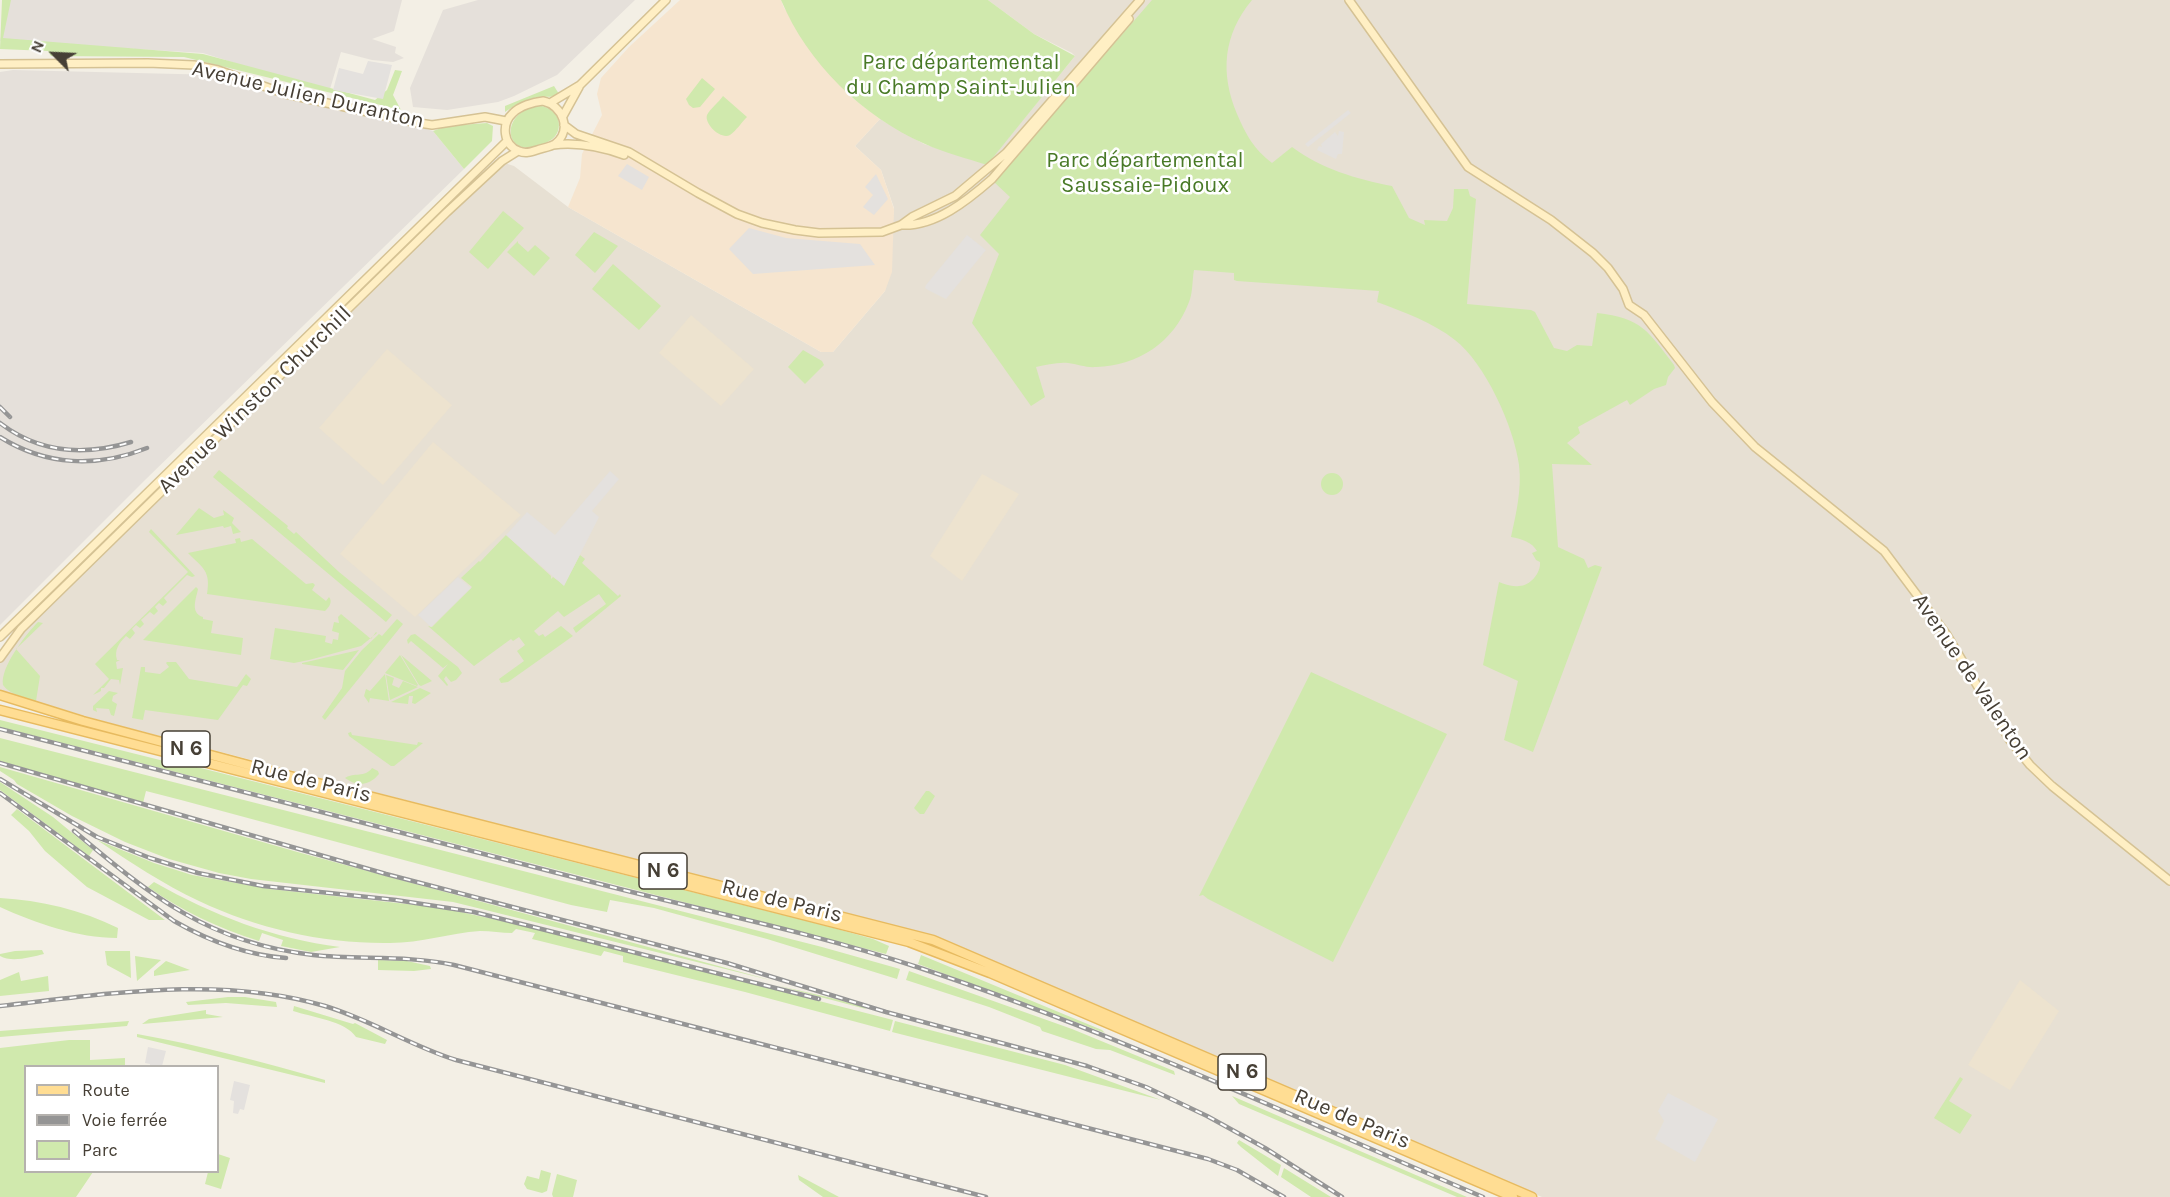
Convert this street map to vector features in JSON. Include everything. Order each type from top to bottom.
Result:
[{"type":"main road","points":[[666,0],[580,85],[550,103],[536,102],[516,110],[506,121],[507,141],[518,151],[530,153],[553,145],[581,145],[635,158],[737,213],[773,226],[811,232],[853,234],[882,232],[901,225],[912,217],[955,196],[1006,153],[1142,0]]},
{"type":"main road","points":[[901,225],[914,226],[939,216],[971,197],[992,179],[1129,20],[1142,0]]},
{"type":"main road","name":"Avenue de Valenton","points":[[1349,0],[1468,167],[1551,220],[1593,253],[1623,289],[1629,305],[1644,315],[1712,402],[1755,447],[1835,514],[1878,545],[1954,644],[2009,739],[2030,765],[2052,786],[2170,881]]},
{"type":"main road","points":[[1116,27],[1129,20]]},
{"type":"main road","name":"Avenue Julien Duranton","points":[[0,64],[194,65],[218,70],[286,94],[432,125],[485,117],[506,121]]},
{"type":"main road","points":[[562,116],[580,85]]},
{"type":"main road","points":[[550,103],[562,116],[564,125],[562,134],[553,145]]},
{"type":"main road","points":[[564,125],[576,134],[629,152],[635,158]]},
{"type":"main road","name":"Avenue Winston Churchill","points":[[0,637],[507,141]]},
{"type":"main road","name":"Avenue Winston Churchill","points":[[0,657],[21,629],[456,204],[502,161],[518,151]]},
{"type":"main road","points":[[0,642],[20,618]]},
{"type":"main road","name":"Rue de Paris","points":[[0,694],[83,721],[213,756],[933,940],[1532,1197]]},
{"type":"main road","name":"Rue de Paris","points":[[0,710],[909,942],[990,973],[1513,1197]]},
{"type":"shaded area","points":[[9,0],[402,0],[394,31],[372,39],[396,47],[395,53],[404,58],[393,62],[372,60],[341,52],[330,89],[276,76],[203,53],[0,41]]},
{"type":"shaded area","points":[[478,0],[635,0],[557,75],[514,96],[498,102],[447,110],[413,107],[410,88],[443,10]]},
{"type":"shaded area","points":[[680,0],[781,0],[784,8],[850,96],[880,119],[855,146],[881,170],[894,209],[892,272],[885,291],[833,352],[821,352],[568,207],[580,178],[582,154],[602,115],[597,94],[601,78],[629,47]]},
{"type":"shaded area","points":[[988,0],[2170,0],[2170,1197],[1542,1197],[931,937],[106,722],[0,691],[0,650],[24,620],[495,160],[514,166],[568,207],[821,352],[833,352],[885,291],[894,208],[881,170],[855,146],[880,119],[924,144],[987,164],[1075,56],[1034,34]]},
{"type":"shaded area","points":[[368,61],[392,65],[383,99],[333,90],[339,68],[363,74]]},
{"type":"shaded area","points":[[13,70],[219,75],[286,96],[433,131],[464,169],[0,625],[0,72]]},
{"type":"shaded area","points":[[1348,110],[1351,113],[1308,147],[1305,144]]},
{"type":"shaded area","points":[[1339,131],[1344,132],[1342,154],[1338,154],[1336,159],[1317,150],[1335,132],[1338,136]]},
{"type":"shaded area","points":[[627,164],[649,177],[642,190],[618,176]]},
{"type":"shaded area","points":[[876,174],[888,199],[874,215],[863,207],[873,195],[865,187]]},
{"type":"shaded area","points":[[749,228],[786,238],[860,244],[875,265],[753,274],[729,249]]},
{"type":"shaded area","points":[[967,235],[986,250],[946,299],[925,288],[926,285]]},
{"type":"shaded area","points":[[691,315],[754,369],[721,406],[659,353]]},
{"type":"shaded area","points":[[387,349],[452,405],[383,485],[319,428]]},
{"type":"shaded area","points":[[433,442],[521,515],[415,617],[340,554]]},
{"type":"shaded area","points":[[610,471],[619,479],[592,511],[599,517],[564,586],[506,535],[527,512],[555,535]]},
{"type":"shaded area","points":[[982,474],[1019,494],[962,581],[930,556]]},
{"type":"shaded area","points":[[458,577],[471,588],[431,627],[418,615]]},
{"type":"shaded area","points":[[2020,980],[2059,1011],[2010,1090],[1968,1065]]},
{"type":"shaded area","points":[[148,1047],[166,1051],[162,1065],[145,1063]]},
{"type":"shaded area","points":[[234,1081],[250,1085],[244,1110],[240,1109],[238,1114],[233,1113],[234,1101],[230,1100]]},
{"type":"shaded area","points":[[1668,1093],[1718,1119],[1695,1162],[1655,1139],[1664,1121],[1658,1111]]},
{"type":"green space","points":[[2,0],[11,0],[3,38],[203,54],[375,100],[387,90],[395,70],[402,71],[393,95],[401,110],[184,57],[51,56],[48,51],[0,49]]},
{"type":"green space","name":"Parc départemental du Champ Saint-Julien","points":[[781,0],[988,0],[1034,34],[1075,56],[987,165],[925,144],[880,119],[859,103],[840,86],[806,46]]},
{"type":"green space","name":"Parc départemental Saussaie-Pidoux","points":[[1152,0],[1252,0],[1242,13],[1230,41],[1227,55],[1228,84],[1237,114],[1247,135],[1255,147],[1272,163],[1292,147],[1303,155],[1340,172],[1392,186],[1409,218],[1425,225],[1424,220],[1447,221],[1453,208],[1454,189],[1468,189],[1470,196],[1476,199],[1467,304],[1531,310],[1535,312],[1554,348],[1567,351],[1577,345],[1592,346],[1597,313],[1624,318],[1643,328],[1674,365],[1675,368],[1668,377],[1666,385],[1654,389],[1630,405],[1627,400],[1578,427],[1580,433],[1567,443],[1592,465],[1552,464],[1558,547],[1584,559],[1588,568],[1595,565],[1602,567],[1533,752],[1504,740],[1518,681],[1483,665],[1499,582],[1513,586],[1527,584],[1537,574],[1540,562],[1532,553],[1537,551],[1532,545],[1511,537],[1518,501],[1520,474],[1511,433],[1487,380],[1466,350],[1455,340],[1427,323],[1377,302],[1379,291],[1237,281],[1234,280],[1234,273],[1194,270],[1189,302],[1174,329],[1164,340],[1140,357],[1111,366],[1093,367],[1064,363],[1036,367],[1045,397],[1031,406],[972,323],[999,254],[980,235],[1010,197],[994,182]]},
{"type":"green space","points":[[702,78],[715,89],[700,107],[693,108],[686,99]]},
{"type":"green space","points":[[554,86],[559,94],[526,100],[505,112],[505,106]]},
{"type":"green space","points":[[723,96],[747,117],[730,135],[726,136],[714,130],[707,119],[708,113]]},
{"type":"green space","points":[[542,106],[553,112],[558,119],[557,134],[541,145],[528,148],[519,146],[513,140],[511,132],[513,123],[518,115],[528,109]]},
{"type":"green space","points":[[487,123],[493,126],[492,141],[464,169],[433,131],[447,126]]},
{"type":"green space","points":[[503,211],[524,228],[488,269],[469,252]]},
{"type":"green space","points":[[594,232],[618,246],[595,273],[575,255]]},
{"type":"green space","points":[[518,241],[528,252],[535,245],[550,258],[534,276],[507,252]]},
{"type":"green space","points":[[613,264],[661,306],[639,330],[592,289]]},
{"type":"green space","points":[[803,350],[822,361],[824,365],[805,384],[788,367]]},
{"type":"green space","points":[[219,470],[288,526],[287,528],[294,534],[296,532],[339,572],[392,615],[386,622],[213,477]]},
{"type":"green space","points":[[1328,473],[1336,473],[1343,480],[1343,488],[1336,495],[1328,495],[1321,488],[1321,480]]},
{"type":"green space","points":[[199,508],[214,518],[224,515],[223,510],[234,518],[232,523],[241,532],[233,534],[231,526],[224,528],[223,526],[176,535]]},
{"type":"green space","points":[[151,529],[195,576],[187,575],[164,598],[167,602],[163,606],[159,603],[155,607],[158,611],[154,615],[150,612],[141,620],[144,624],[140,628],[136,625],[132,629],[135,633],[130,639],[126,636],[119,644],[116,656],[117,660],[120,660],[116,662],[117,669],[123,668],[120,685],[119,680],[111,679],[104,688],[101,688],[101,691],[93,695],[109,679],[95,664],[188,572],[149,532]]},
{"type":"green space","points":[[506,535],[551,576],[551,579],[553,577],[564,585],[580,555],[585,559],[582,563],[618,596],[620,594],[621,596],[576,633],[573,628],[606,604],[599,594],[564,617],[558,611],[534,631],[539,636],[543,634],[545,637],[561,626],[573,636],[508,682],[501,683],[499,679],[524,661],[517,651],[525,645],[519,637],[513,641],[511,639],[474,666],[428,626],[432,627],[472,587],[461,578]]},
{"type":"green space","points":[[240,538],[241,542],[252,539],[306,584],[313,583],[315,585],[312,590],[326,601],[329,597],[331,603],[328,608],[325,611],[207,594],[208,580],[205,570],[188,553],[236,543],[235,539]]},
{"type":"green space","points":[[196,587],[198,589],[196,612],[203,619],[213,621],[211,633],[243,638],[241,655],[143,640]]},
{"type":"green space","points":[[341,614],[370,638],[361,646],[294,663],[270,659],[275,628],[326,636],[325,642],[332,644],[333,639],[338,640],[339,633],[332,631],[334,622],[339,623],[338,617]]},
{"type":"green space","points":[[397,619],[403,624],[325,720],[322,717],[342,688],[345,671],[362,650],[379,634],[382,636]]},
{"type":"green space","points":[[38,622],[43,623],[18,648]]},
{"type":"green space","points":[[415,634],[458,667],[462,673],[456,680],[451,682],[446,676],[444,679],[447,686],[438,676],[448,664],[443,668],[411,641],[408,644],[407,640]]},
{"type":"green space","points":[[16,649],[40,676],[36,701],[14,693],[3,685],[6,669]]},
{"type":"green space","points":[[359,650],[343,670],[302,664],[302,663]]},
{"type":"green space","points":[[400,655],[418,685],[417,686],[385,673]]},
{"type":"green space","points":[[401,655],[432,681],[419,685]]},
{"type":"green space","points":[[167,662],[176,662],[189,679],[237,687],[246,674],[251,679],[247,686],[243,685],[218,720],[145,710],[143,720],[132,718],[141,667],[145,667],[145,672],[160,674],[169,667]]},
{"type":"green space","points":[[1311,672],[1447,734],[1333,962],[1203,895],[1199,896]]},
{"type":"green space","points":[[385,674],[389,701],[370,698],[369,703],[364,696],[366,689],[370,691]]},
{"type":"green space","points":[[386,675],[394,678],[392,685],[399,688],[403,681],[418,687],[390,700]]},
{"type":"green space","points":[[420,688],[431,693],[415,704],[412,703],[413,696],[409,696],[408,704],[391,702]]},
{"type":"green space","points":[[109,691],[118,693],[113,696],[112,701],[117,704],[114,716],[111,715],[109,709],[96,708],[97,712],[93,710],[93,706]]},
{"type":"green space","points":[[0,720],[164,761],[169,760],[823,925],[873,939],[889,946],[886,954],[0,727]]},
{"type":"green space","points":[[351,732],[352,735],[417,745],[418,742],[423,743],[391,766],[349,736],[348,733]]},
{"type":"green space","points":[[0,738],[822,947],[900,969],[897,979],[767,939],[654,908],[610,900],[607,912],[571,905],[146,791],[143,803],[0,761]]},
{"type":"green space","points":[[0,767],[301,853],[774,981],[453,902],[251,879],[219,873],[169,859],[125,842],[72,816],[17,784],[0,771]]},
{"type":"green space","points":[[372,768],[379,774],[367,783],[358,784],[345,778],[366,773]]},
{"type":"green space","points":[[0,782],[53,817],[93,850],[89,856],[0,790]]},
{"type":"green space","points":[[926,791],[935,796],[924,814],[920,814],[914,808]]},
{"type":"green space","points":[[17,809],[165,920],[149,920],[87,887],[45,851],[29,831],[11,815]]},
{"type":"green space","points":[[97,840],[154,863],[192,875],[270,889],[456,911],[539,929],[893,1020],[890,1031],[623,962],[623,956],[604,951],[601,956],[532,939],[535,933],[516,929],[512,933],[480,931],[390,943],[341,941],[292,933],[245,920],[199,901],[160,880]]},
{"type":"green space","points":[[154,882],[198,905],[244,924],[291,938],[340,947],[311,952],[281,946],[283,940],[262,933],[259,941],[244,936],[215,925],[174,904],[148,887]]},
{"type":"green space","points":[[0,898],[45,904],[90,916],[118,928],[117,938],[87,935],[42,924],[0,907]]},
{"type":"green space","points":[[42,950],[44,954],[22,959],[0,956],[0,954],[15,951]]},
{"type":"green space","points":[[105,951],[130,951],[131,978],[107,965]]},
{"type":"green space","points":[[921,955],[1102,1030],[1105,1033],[918,964]]},
{"type":"green space","points":[[135,956],[161,960],[137,981]]},
{"type":"green space","points":[[378,960],[407,961],[430,966],[431,969],[378,970]]},
{"type":"green space","points":[[166,961],[190,970],[154,976],[154,971]]},
{"type":"green space","points":[[909,971],[1072,1029],[1174,1071],[1175,1075],[1110,1050],[1096,1049],[1042,1031],[1040,1027],[989,1007],[906,980]]},
{"type":"green space","points":[[19,972],[21,981],[48,976],[49,991],[0,996],[0,980]]},
{"type":"green space","points":[[775,985],[836,999],[866,1009]]},
{"type":"green space","points":[[228,997],[276,1002],[277,1007],[226,1003],[188,1005],[186,1002]]},
{"type":"green space","points":[[294,1006],[355,1023],[387,1040],[385,1044],[356,1037],[336,1023],[293,1011]]},
{"type":"green space","points":[[206,1010],[206,1014],[223,1017],[142,1024],[149,1019]]},
{"type":"green space","points":[[129,1021],[127,1026],[0,1037],[0,1031]]},
{"type":"green space","points":[[895,1021],[1065,1065],[1161,1100],[892,1032]]},
{"type":"green space","points":[[137,1034],[255,1060],[325,1080],[325,1083],[137,1037]]},
{"type":"green space","points":[[69,1040],[90,1040],[90,1060],[125,1058],[125,1065],[24,1065],[24,1173],[92,1173],[76,1197],[0,1197],[0,1048]]},
{"type":"green space","points":[[1960,1077],[1963,1079],[1949,1101],[1972,1115],[1960,1134],[1934,1118]]},
{"type":"green space","points":[[1232,1096],[1467,1197],[1457,1197],[1239,1104]]},
{"type":"green space","points":[[1239,1140],[1281,1165],[1278,1176],[1241,1147],[1237,1143]]},
{"type":"green space","points":[[219,1154],[230,1158],[221,1189],[205,1184],[208,1173],[219,1173]]},
{"type":"green space","points":[[1284,1168],[1331,1197],[1311,1197],[1281,1177]]},
{"type":"green space","points":[[541,1170],[551,1173],[547,1191],[542,1193],[527,1189],[524,1184],[527,1176],[539,1179]]},
{"type":"green space","points":[[557,1174],[577,1180],[573,1197],[553,1197]]},
{"type":"green space","points":[[798,1175],[839,1197],[823,1197],[799,1180]]},
{"type":"railway","points":[[0,407],[10,417]]},
{"type":"railway","points":[[0,423],[30,441],[63,449],[97,449],[131,442]]},
{"type":"railway","points":[[0,437],[35,454],[72,461],[109,459],[147,448]]},
{"type":"railway","points":[[0,729],[877,954],[989,992],[1132,1047],[1483,1197]]},
{"type":"railway","points":[[0,763],[386,874],[727,963],[886,1012],[1087,1066],[1146,1087],[1207,1116],[1265,1148],[1342,1197]]},
{"type":"railway","points":[[0,779],[97,837],[150,858],[198,873],[263,886],[396,900],[474,912],[819,999]]},
{"type":"railway","points":[[0,793],[174,921],[228,946],[256,954],[286,958]]},
{"type":"railway","points":[[74,831],[156,896],[212,928],[243,940],[276,949],[313,955],[419,960],[454,965],[1208,1159],[1237,1170],[1284,1197]]},
{"type":"railway","points":[[0,1006],[163,990],[245,991],[285,997],[342,1012],[456,1060],[986,1197]]}]
